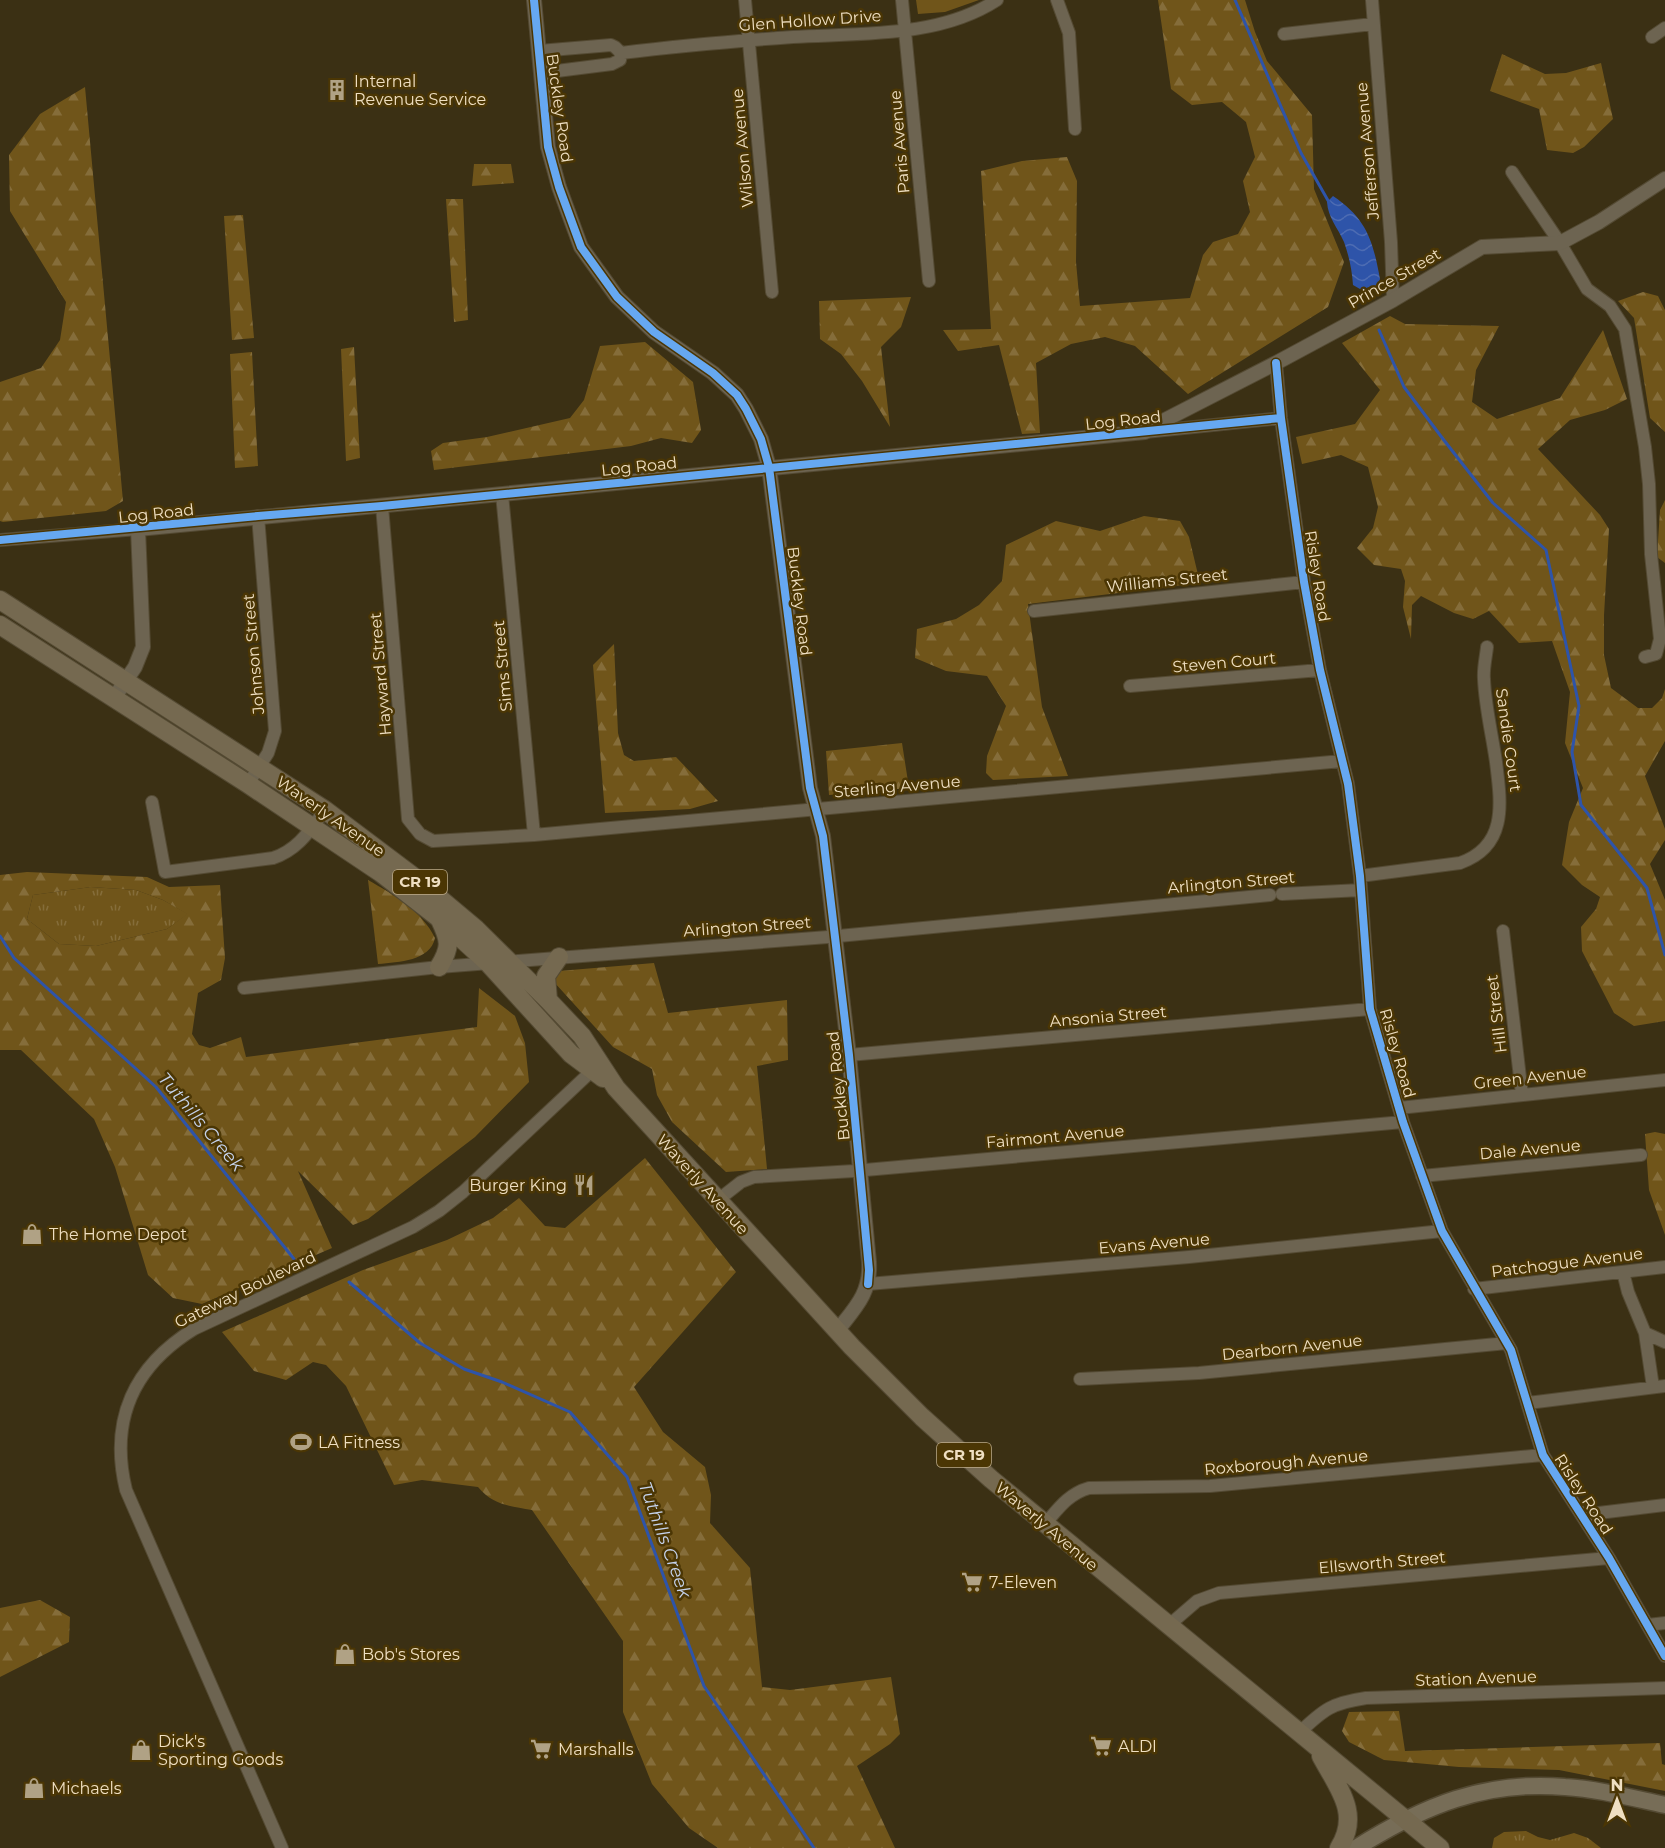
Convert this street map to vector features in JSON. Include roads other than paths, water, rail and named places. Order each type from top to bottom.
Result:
[{"type":"main road","name":"Waverly Avenue","points":[[0,600],[260,766],[383,852],[446,903],[548,1000],[582,1036],[596,1067]]},
{"type":"main road","name":"Waverly Avenue","points":[[0,625],[313,826],[381,873],[440,919],[488,963],[571,1054],[596,1067],[837,1330],[922,1417],[1045,1524],[1440,1848]]},
{"type":"main road","points":[[439,967],[449,946],[448,937],[440,919]]},
{"type":"main road","points":[[548,1000],[546,976],[559,957]]},
{"type":"main road","points":[[1316,1747],[1343,1796],[1348,1812],[1348,1829],[1339,1848]]},
{"type":"main road","points":[[1356,1848],[1405,1819],[1427,1809],[1456,1798],[1496,1790],[1562,1786],[1665,1805]]},
{"type":"street","name":"Buckley Road","points":[[534,0],[548,147],[581,247],[617,297],[654,332],[713,373],[737,395],[761,440],[769,467],[810,788],[823,836],[861,1170],[869,1270],[868,1284]]},
{"type":"street","name":"Wilson Avenue","points":[[745,0],[772,292]]},
{"type":"street","name":"Paris Avenue","points":[[902,0],[929,280]]},
{"type":"street","name":"Glen Hollow Drive","points":[[539,51],[611,45],[621,53],[750,40],[905,30],[950,22],[985,8],[997,0]]},
{"type":"street","points":[[1057,0],[1069,33],[1075,129]]},
{"type":"street","name":"Jefferson Avenue","points":[[1371,0],[1391,242],[1393,300]]},
{"type":"street","points":[[1284,34],[1373,24]]},
{"type":"street","points":[[1652,37],[1665,28]]},
{"type":"street","name":"Glen Hollow Drive","points":[[541,73],[612,64],[620,60],[621,53]]},
{"type":"street","points":[[1512,172],[1587,288],[1610,306],[1625,329],[1645,447],[1649,484],[1650,554],[1660,639],[1656,654],[1645,657]]},
{"type":"street","name":"Prince Street","points":[[1145,432],[1393,300],[1482,247],[1560,243],[1599,222],[1665,179]]},
{"type":"street","name":"Risley Road","points":[[1276,363],[1281,418],[1304,582],[1320,670],[1348,784],[1360,876],[1370,1009],[1402,1122],[1442,1231],[1511,1350],[1543,1455],[1609,1558],[1665,1656]]},
{"type":"street","name":"Log Road","points":[[0,540],[382,506],[769,467],[802,466],[1281,418]]},
{"type":"street","name":"Sims Street","points":[[502,494],[534,836]]},
{"type":"street","name":"Hayward Street","points":[[382,506],[408,819],[420,834]]},
{"type":"street","name":"Johnson Street","points":[[248,784],[272,745],[275,722],[258,516]]},
{"type":"street","points":[[114,698],[143,647],[138,529]]},
{"type":"street","name":"Williams Street","points":[[1034,611],[1304,582]]},
{"type":"street","name":"Sandie Court","points":[[1360,876],[1460,863],[1473,858],[1486,847],[1493,835],[1499,822],[1501,798],[1484,678],[1487,647]]},
{"type":"street","name":"Steven Court","points":[[1130,686],[1320,670]]},
{"type":"street","name":"Sterling Avenue","points":[[420,834],[433,841],[534,836],[1342,761]]},
{"type":"street","points":[[152,801],[165,872],[273,858],[291,850],[325,810]]},
{"type":"street","name":"Arlington Street","points":[[244,988],[439,967],[834,936],[1276,895],[1361,890]]},
{"type":"street","name":"Hill Street","points":[[1503,931],[1522,1095]]},
{"type":"street","name":"Ansonia Street","points":[[849,1055],[1370,1009]]},
{"type":"street","name":"Gateway Boulevard","points":[[282,1848],[126,1490],[120,1449],[124,1419],[133,1392],[156,1358],[194,1329],[413,1227],[439,1211],[463,1192],[596,1067]]},
{"type":"street","name":"Green Avenue","points":[[1399,1108],[1665,1080]]},
{"type":"street","name":"Fairmont Avenue","points":[[718,1200],[741,1182],[754,1177],[861,1170],[1402,1122]]},
{"type":"street","name":"Dale Avenue","points":[[1422,1176],[1641,1155]]},
{"type":"street","name":"Evans Avenue","points":[[868,1284],[1189,1257],[1442,1231]]},
{"type":"street","name":"Patchogue Avenue","points":[[1474,1289],[1665,1267]]},
{"type":"street","points":[[1528,1403],[1659,1387],[1645,1333],[1628,1292],[1623,1272]]},
{"type":"street","points":[[837,1330],[858,1304],[868,1284]]},
{"type":"street","points":[[1645,1333],[1665,1342]]},
{"type":"street","name":"Dearborn Avenue","points":[[1080,1379],[1199,1373],[1506,1343]]},
{"type":"street","name":"Roxborough Avenue","points":[[1045,1524],[1068,1498],[1089,1488],[1210,1486],[1543,1455]]},
{"type":"street","points":[[1582,1515],[1665,1505]]},
{"type":"street","name":"Ellsworth Street","points":[[1168,1626],[1197,1601],[1219,1593],[1609,1558]]},
{"type":"street","points":[[1648,1625],[1665,1623]]},
{"type":"street","name":"Station Avenue","points":[[1299,1733],[1319,1714],[1336,1704],[1366,1698],[1665,1688]]},
{"type":"water","points":[[1333,196],[1354,213],[1367,232],[1380,279],[1377,286],[1360,289],[1353,285],[1346,247],[1328,208],[1327,202]]},
{"type":"waterway","points":[[1235,0],[1301,153],[1330,204]]},
{"type":"waterway","points":[[1379,330],[1404,387],[1443,439],[1493,503],[1546,550],[1579,706],[1572,752],[1581,805],[1647,888],[1665,955]]},
{"type":"waterway","name":"Tuthills Creek","points":[[0,936],[14,958],[156,1087],[294,1259]]},
{"type":"waterway","name":"Tuthills Creek","points":[[349,1282],[420,1343],[464,1369],[502,1382],[570,1412],[627,1477],[704,1686],[814,1848]]},
{"type":"place","name":"Internal Revenue Service","points":[[337,90]]},
{"type":"place","name":"Burger King","points":[[584,1185]]},
{"type":"place","name":"The Home Depot","points":[[32,1234]]},
{"type":"place","name":"LA Fitness","points":[[301,1442]]},
{"type":"place","name":"7-Eleven","points":[[972,1582]]},
{"type":"place","name":"Bob's Stores","points":[[345,1654]]},
{"type":"place","name":"ALDI","points":[[1101,1746]]},
{"type":"place","name":"Marshalls","points":[[541,1749]]},
{"type":"place","name":"Dick's Sporting Goods","points":[[141,1750]]},
{"type":"place","name":"Michaels","points":[[34,1788]]}]
